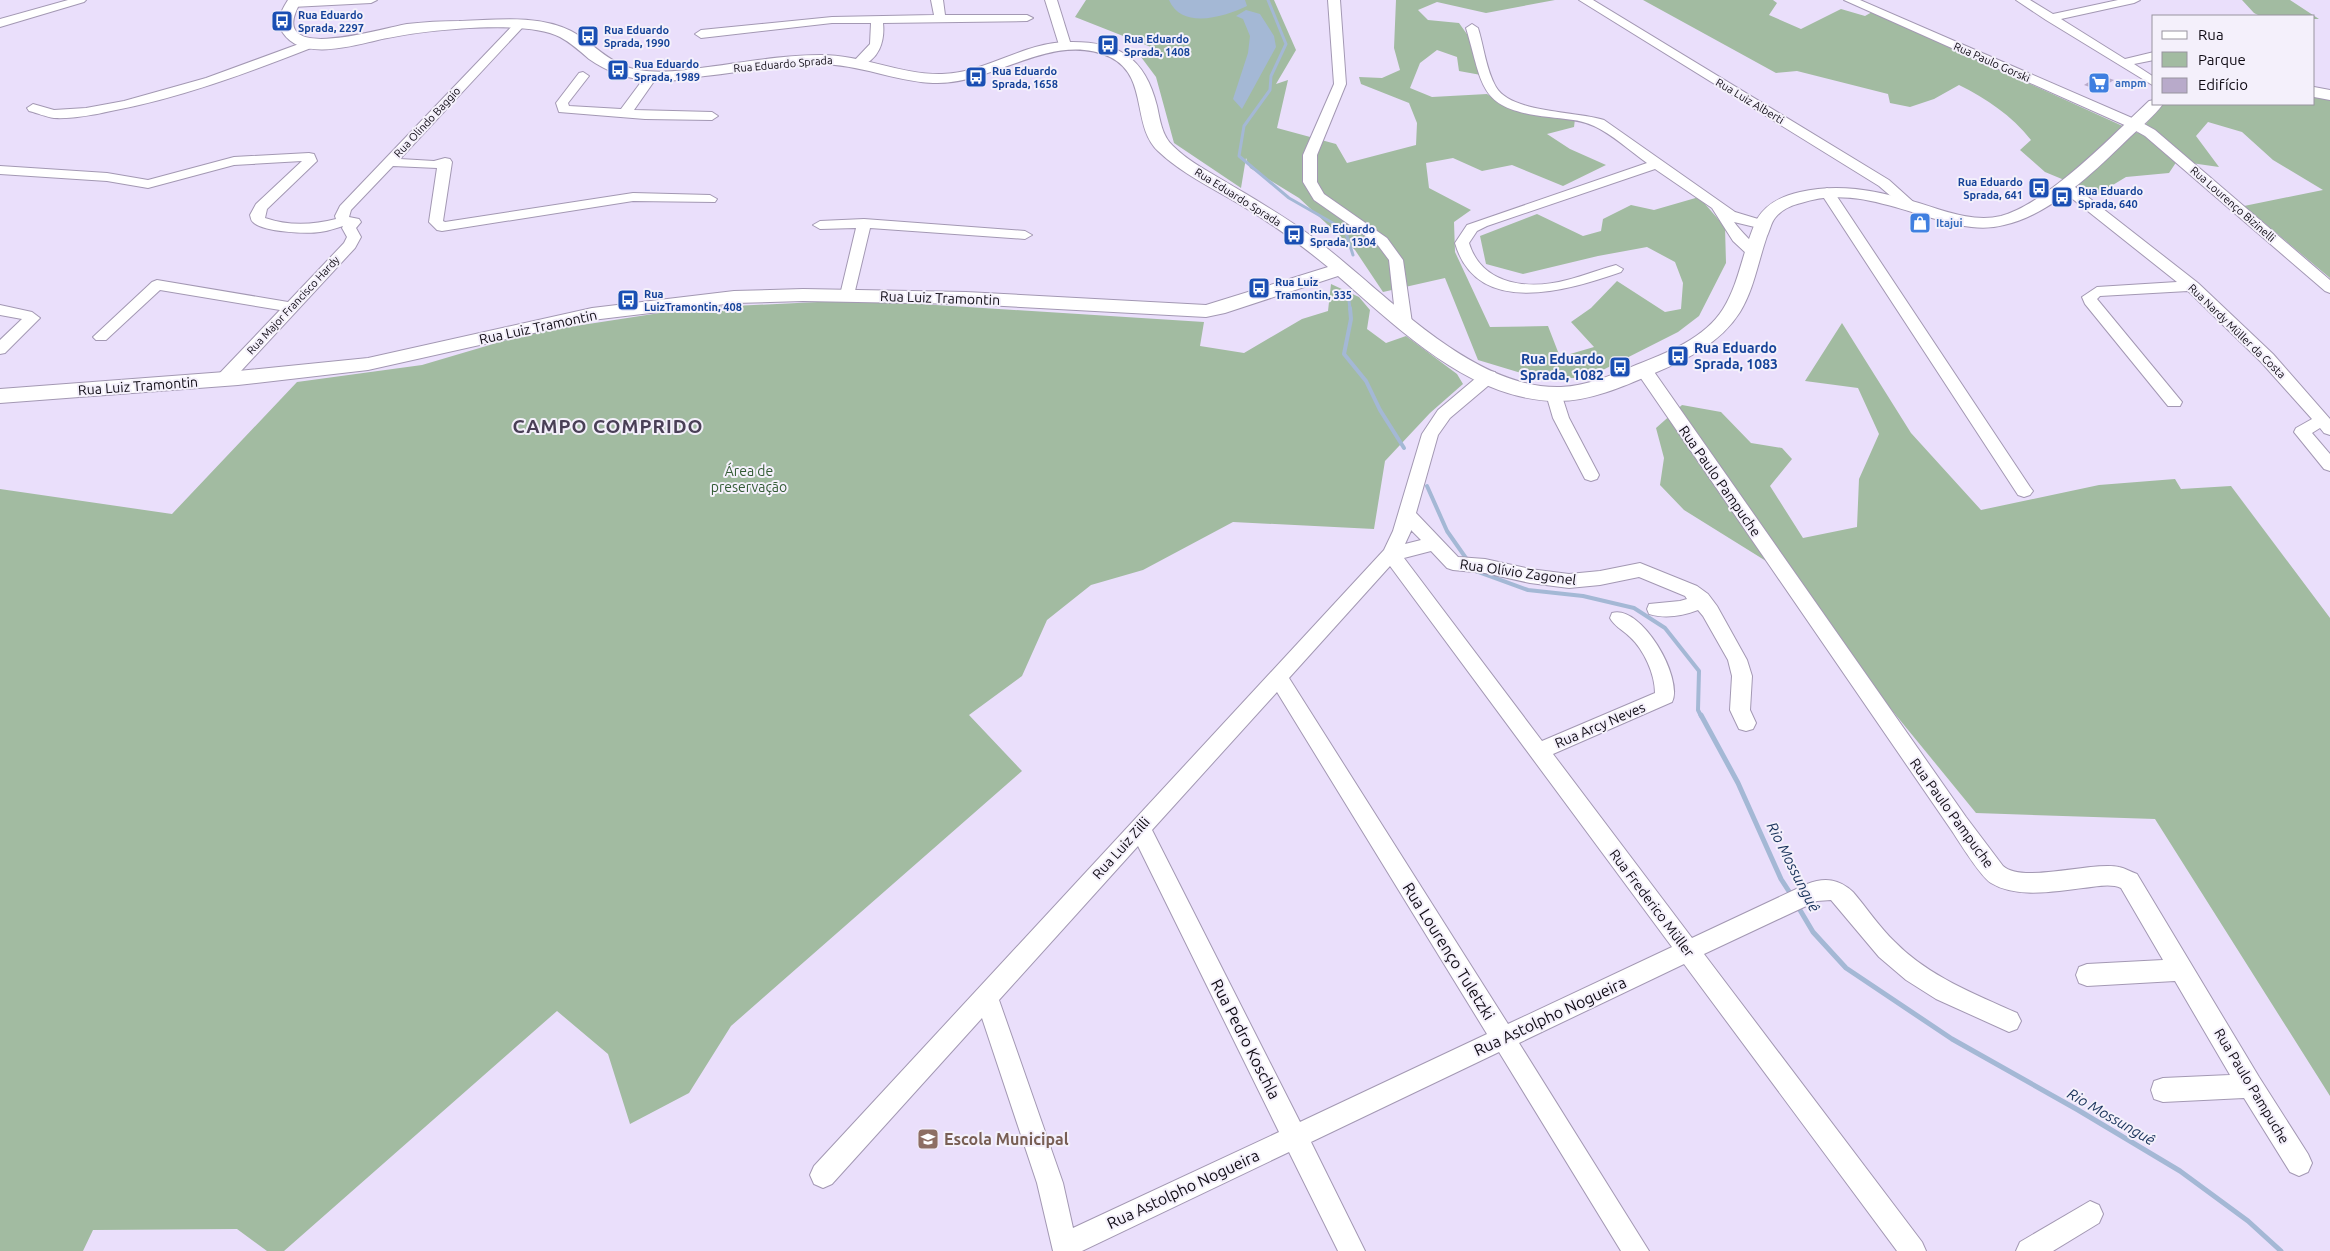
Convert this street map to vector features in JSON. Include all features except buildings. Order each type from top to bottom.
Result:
[{"type":"main road","points":[[294,2],[287,16],[288,29],[294,40],[307,45]]},
{"type":"main road","name":"Rua Eduardo Sprada","points":[[307,45],[332,44],[419,27],[518,26],[548,29],[563,33],[616,69],[648,76],[807,60],[859,62],[920,78],[953,78],[1036,50],[1065,46],[1098,49],[1125,60],[1136,71],[1143,84],[1155,131],[1162,146],[1186,165],[1308,242],[1404,323],[1447,353],[1489,376],[1515,386],[1554,394],[1595,388],[1644,370],[1704,339],[1727,318],[1740,297],[1753,252],[1769,214],[1791,200],[1827,192],[1868,195],[1962,220],[1994,222],[2017,216],[2065,186],[2098,160],[2154,105]]},
{"type":"main road","points":[[2315,92],[2330,95]]},
{"type":"main road","name":"Rua Luiz Tramontin","points":[[0,396],[223,380],[368,364],[569,319],[628,309],[763,295],[847,295],[978,299],[1206,311],[1218,310],[1342,269]]},
{"type":"street","points":[[0,23],[80,0]]},
{"type":"street","points":[[294,2],[371,0]]},
{"type":"street","points":[[937,0],[940,19]]},
{"type":"street","points":[[1050,0],[1065,46]]},
{"type":"street","points":[[1334,0],[1340,84],[1310,155],[1310,182],[1319,197],[1382,241],[1391,250],[1398,268],[1404,323]]},
{"type":"street","name":"Rua Luiz Alberti","points":[[1585,0],[1884,183],[1912,206]]},
{"type":"street","name":"Rua Paulo Gorski","points":[[1850,0],[2134,124]]},
{"type":"street","points":[[2022,0],[2152,81]]},
{"type":"street","points":[[2050,18],[2134,0]]},
{"type":"street","points":[[701,34],[821,20],[1027,18]]},
{"type":"street","points":[[875,66],[884,50],[884,46],[879,40],[877,19]]},
{"type":"street","name":"Rua Olindo Baggio","points":[[347,225],[342,216],[345,209],[518,26]]},
{"type":"street","points":[[1472,28],[1489,84],[1498,98],[1524,110],[1588,118],[1598,123],[1716,206],[1744,221],[1763,225]]},
{"type":"street","points":[[859,62],[872,52],[879,40]]},
{"type":"street","points":[[33,108],[51,115],[85,113],[147,99],[238,70],[307,45]]},
{"type":"street","points":[[2123,63],[2152,56]]},
{"type":"street","points":[[583,76],[562,103],[563,109],[626,112],[645,115],[712,116]]},
{"type":"street","points":[[626,112],[637,94],[641,93],[648,76]]},
{"type":"street","name":"Rua Lourenço Bizinelli","points":[[2134,124],[2159,140],[2330,288]]},
{"type":"street","points":[[0,170],[107,177],[148,184],[234,161],[309,157],[310,161],[261,207],[258,220],[265,223],[307,228],[347,225]]},
{"type":"street","points":[[393,158],[434,165],[445,162],[436,222],[442,227],[633,197],[710,199]]},
{"type":"street","points":[[1616,269],[1555,288],[1519,288],[1491,279],[1476,270],[1468,262],[1462,243],[1466,234],[1482,223],[1656,164]]},
{"type":"street","name":"Rua Nardy Müller da Costa","points":[[2065,186],[2193,286],[2267,358],[2326,425]]},
{"type":"street","points":[[1827,192],[2024,491]]},
{"type":"street","points":[[1716,206],[1738,238],[1753,252]]},
{"type":"street","points":[[820,225],[864,223],[1025,235]]},
{"type":"street","points":[[847,295],[864,223]]},
{"type":"street","name":"Rua Major Francisco Hardy","points":[[223,380],[354,240],[347,225]]},
{"type":"street","points":[[101,337],[157,285],[291,307]]},
{"type":"street","points":[[2174,402],[2089,297],[2097,292],[2193,286]]},
{"type":"street","points":[[0,310],[26,314],[32,318],[0,349]]},
{"type":"street","name":"Rua Paulo Pampuche","points":[[1644,370],[1953,816],[1997,875],[2008,880],[2022,882],[2106,876],[2118,876],[2128,881],[2250,1086],[2299,1162]]},
{"type":"street","points":[[1408,514],[1430,434],[1444,414],[1489,376]]},
{"type":"street","points":[[1554,394],[1561,418],[1591,476]]},
{"type":"street","points":[[2326,425],[2302,432],[2330,465]]},
{"type":"street","name":"Rua Olívio Zagonel","points":[[1408,514],[1450,561],[1568,581],[1600,578],[1640,570],[1691,591],[1722,628],[1737,660],[1742,676],[1740,710],[1746,723]]},
{"type":"street","name":"Rua Luiz Zilli","points":[[823,1175],[1391,554],[1408,514]]},
{"type":"street","points":[[1391,554],[1434,544]]},
{"type":"street","name":"Rua Frederico Müller","points":[[1391,554],[1913,1251]]},
{"type":"street","points":[[1656,609],[1681,610],[1690,607],[1700,600]]},
{"type":"street","name":"Rua Arcy Neves","points":[[1538,752],[1662,699],[1666,690],[1650,648],[1641,636],[1619,618]]},
{"type":"street","name":"Rua Lourenço Tuletzki","points":[[1278,677],[1636,1251]]},
{"type":"street","name":"Rua Pedro Koschla","points":[[1140,828],[1352,1251]]},
{"type":"street","name":"Rua Astolpho Nogueira","points":[[1066,1248],[1295,1136],[1794,901],[1825,890],[1841,893],[1872,934],[1903,965],[1937,987],[2009,1021]]},
{"type":"street","points":[[2087,975],[2182,970]]},
{"type":"street","points":[[986,997],[1050,1183],[1066,1248]]},
{"type":"street","points":[[2163,1090],[2250,1086]]},
{"type":"street","points":[[2029,1251],[2090,1214]]},
{"type":"green space","points":[[1086,0],[1274,0],[1296,50],[1276,84],[1288,80],[1277,128],[1336,144],[1347,163],[1416,145],[1417,123],[1409,103],[1361,84],[1359,77],[1382,78],[1400,70],[1394,48],[1396,0],[1555,0],[1486,13],[1437,2],[1418,10],[1428,20],[1459,23],[1474,44],[1481,75],[1459,71],[1457,57],[1437,50],[1420,63],[1410,88],[1432,97],[1487,94],[1508,106],[1529,113],[1575,119],[1574,127],[1547,134],[1570,149],[1606,165],[1563,186],[1512,165],[1482,171],[1453,158],[1426,163],[1429,188],[1471,210],[1454,222],[1455,252],[1490,327],[1548,326],[1560,357],[1594,347],[1571,322],[1591,308],[1617,281],[1665,312],[1681,309],[1683,283],[1675,262],[1647,247],[1598,256],[1523,274],[1486,264],[1480,236],[1537,214],[1583,236],[1601,231],[1603,219],[1631,205],[1654,210],[1699,197],[1725,227],[1726,263],[1699,316],[1678,332],[1587,378],[1538,378],[1478,360],[1445,278],[1383,292],[1355,250],[1299,198],[1250,168],[1246,158],[1241,188],[1174,143],[1156,77],[1141,57],[1151,47],[1075,17]]},
{"type":"green space","points":[[1643,0],[1773,0],[1777,3],[1769,15],[1801,29],[1841,9],[1865,16],[1872,12],[2138,133],[2162,105],[2315,105],[2315,94],[2330,99],[2330,278],[2244,206],[2323,190],[2273,160],[2242,132],[2208,122],[2196,136],[2219,167],[2177,161],[2169,173],[2126,177],[2098,194],[2045,172],[2020,150],[2031,140],[2023,131],[2007,115],[1989,102],[1959,85],[1934,99],[1910,107],[1890,103],[1888,94],[1797,71],[1776,73]]},
{"type":"green space","points":[[2242,0],[2290,0],[2313,15],[2258,15]]},
{"type":"green space","name":"Área de preservação","points":[[1331,284],[1359,297],[1370,310],[1367,329],[1386,343],[1406,336],[1457,374],[1463,384],[1430,413],[1385,461],[1374,529],[1233,522],[1143,570],[1091,585],[1047,620],[1022,676],[969,715],[1022,771],[731,1026],[689,1093],[630,1124],[608,1054],[557,1011],[284,1251],[267,1251],[237,1229],[93,1230],[83,1251],[0,1251],[0,489],[172,514],[297,382],[422,365],[530,333],[692,308],[858,300],[1204,322],[1200,346],[1244,353],[1302,319],[1328,311]]},
{"type":"green space","points":[[1842,323],[1911,433],[1981,510],[2099,485],[2175,479],[2181,489],[2231,486],[2330,618],[2330,1096],[2155,819],[1976,813],[1774,566],[1684,510],[1660,485],[1664,458],[1656,428],[1682,405],[1721,412],[1751,443],[1782,448],[1792,459],[1770,486],[1803,538],[1857,527],[1859,479],[1879,434],[1858,388],[1805,381]]},
{"type":"water","points":[[1169,0],[1245,0],[1247,6],[1216,17],[1193,18],[1183,15],[1175,9]]},
{"type":"water","points":[[1246,10],[1260,14],[1274,36],[1276,47],[1242,109],[1233,99],[1248,53],[1250,36],[1243,19],[1236,16]]},
{"type":"waterway","name":"Rio Mossunguê","points":[[1268,0],[1286,44],[1271,76],[1270,90],[1244,126],[1239,156],[1289,198],[1345,230],[1353,255]]},
{"type":"waterway","name":"Rio Mossunguê","points":[[1349,301],[1350,309]]},
{"type":"waterway","name":"Rio Mossunguê","points":[[1350,308],[1351,319],[1344,354],[1366,381],[1380,410],[1404,448]]},
{"type":"waterway","name":"Rio Mossunguê","points":[[1427,486],[1447,531],[1468,561]]},
{"type":"waterway","name":"Rio Mossunguê","points":[[1476,571],[1528,590],[1583,596],[1634,608],[1665,628],[1699,671],[1698,710],[1701,716]]},
{"type":"waterway","name":"Rio Mossunguê","points":[[1701,715],[1738,783],[1781,879],[1792,896]]},
{"type":"waterway","name":"Rio Mossunguê","points":[[1797,905],[1813,932],[1846,968],[1952,1039],[2078,1110],[2180,1171],[2248,1221],[2281,1251]]},
{"type":"place","name":"Rua Eduardo Sprada, 2297","points":[[282,21]]},
{"type":"place","name":"Rua Eduardo Sprada, 1990","points":[[588,36]]},
{"type":"place","name":"Rua Eduardo Sprada, 1408","points":[[1108,45]]},
{"type":"place","name":"Rua Eduardo Sprada, 1989","points":[[618,70]]},
{"type":"place","name":"Rua Eduardo Sprada, 1658","points":[[976,77]]},
{"type":"place","name":"ampm","points":[[2099,83]]},
{"type":"place","name":"Rua Eduardo Sprada, 641","points":[[2039,188]]},
{"type":"place","name":"Rua Eduardo Sprada, 640","points":[[2062,197]]},
{"type":"place","name":"Itajui","points":[[1920,223]]},
{"type":"place","name":"Rua Eduardo Sprada, 1304","points":[[1294,235]]},
{"type":"place","name":"Rua Luiz Tramontin, 335","points":[[1259,288]]},
{"type":"place","name":"Rua LuizTramontin, 408","points":[[628,300]]},
{"type":"place","name":"Rua Eduardo Sprada, 1083","points":[[1678,356]]},
{"type":"place","name":"Rua Eduardo Sprada, 1082","points":[[1620,367]]},
{"type":"place","name":"Escola Municipal","points":[[928,1139]]},
{"type":"district","name":"CAMPO COMPRIDO","points":[[608,426]]}]
